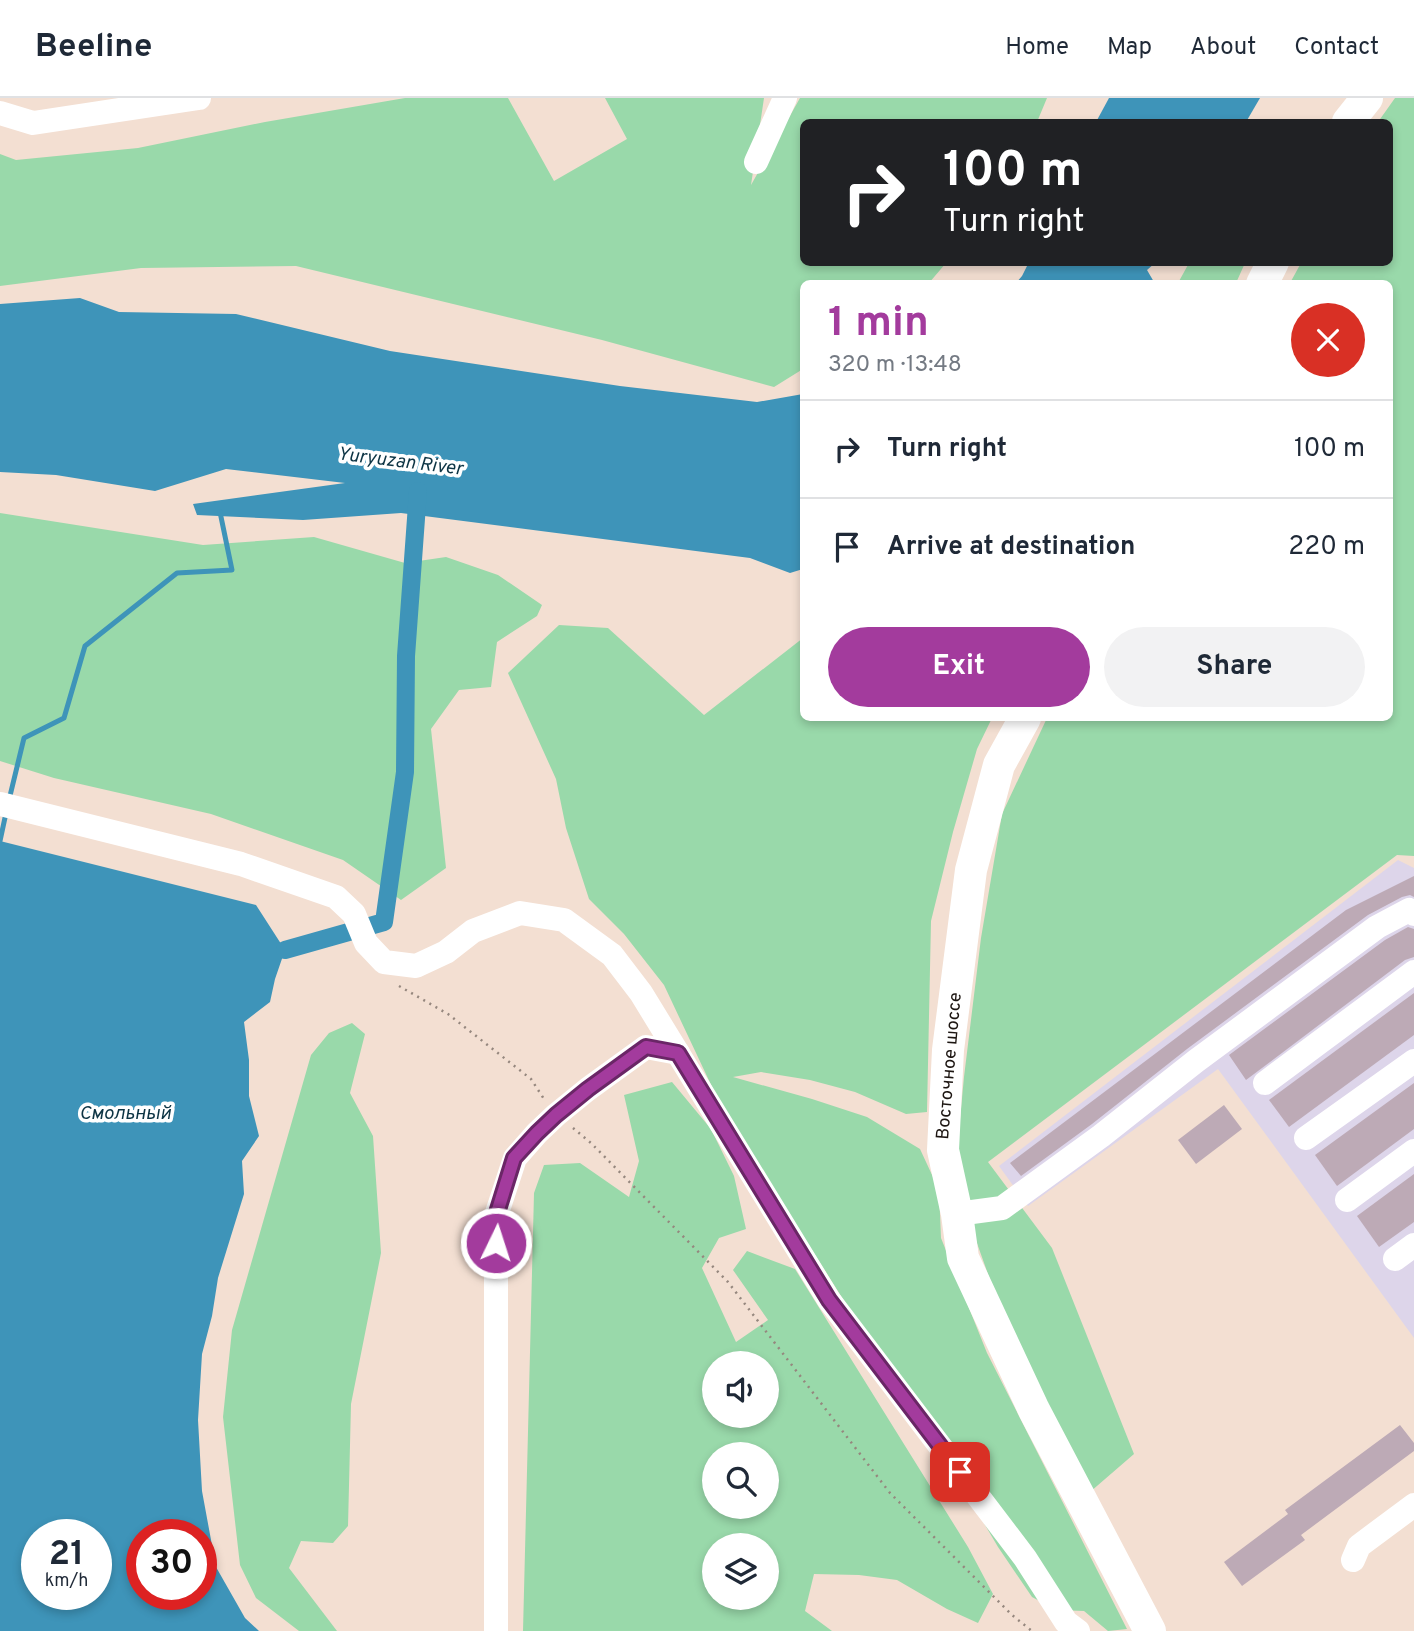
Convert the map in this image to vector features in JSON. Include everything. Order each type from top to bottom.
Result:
[{"type":"main road","points":[[1350,119],[1367,98]]},
{"type":"main road","name":"Восточное шоссе","points":[[1023,721],[999,765],[971,870],[948,1050],[943,1150],[957,1214],[963,1258],[1034,1410],[1150,1631]]},
{"type":"street","points":[[0,113],[33,123],[199,98]]},
{"type":"street","points":[[756,162],[785,98]]},
{"type":"street","points":[[0,804],[241,864],[336,897],[354,914],[366,943],[384,962],[416,966],[446,952],[473,932],[520,913],[564,920],[612,956],[641,993],[829,1300],[1025,1558],[1066,1622],[1078,1631]]},
{"type":"street","points":[[957,1214],[1002,1208],[1377,928],[1409,911],[1414,914]]},
{"type":"street","points":[[1265,1083],[1414,972]]},
{"type":"street","points":[[496,1631],[496,1216],[514,1158],[556,1115],[646,1047],[678,1053]]},
{"type":"street","points":[[1306,1138],[1414,1061]]},
{"type":"street","points":[[1347,1200],[1414,1151]]},
{"type":"street","points":[[1353,1560],[1359,1546],[1414,1505]]},
{"type":"path","points":[[384,962],[398,985],[448,1014],[531,1079],[556,1115],[592,1143],[727,1282],[890,1493],[1012,1615],[1032,1631]]},
{"type":"shaded area","points":[[1398,860],[1414,868],[1414,1338],[1218,1069],[1028,1206],[999,1166]]},
{"type":"green space","points":[[405,98],[508,98],[554,181],[627,139],[605,98],[764,98],[751,185],[800,98],[1047,98],[1038,119],[800,119],[800,266],[943,266],[932,280],[800,280],[800,371],[774,387],[602,340],[296,266],[141,268],[0,286],[0,154],[16,160],[138,148],[265,122]]},
{"type":"green space","points":[[1395,98],[1414,98],[1414,856],[1397,855],[988,1162],[1052,1248],[1134,1454],[1090,1492],[1004,1319],[973,1232],[957,1151],[981,938],[1002,814],[1046,721],[1393,721],[1393,280],[1292,280],[1299,266],[1393,266],[1393,119],[1380,119]]},
{"type":"green space","points":[[1187,266],[1244,266],[1237,280],[1180,280]]},
{"type":"green space","points":[[0,513],[203,545],[314,537],[405,563],[446,557],[498,575],[542,605],[537,616],[497,642],[491,687],[459,690],[431,729],[446,868],[401,900],[343,860],[211,814],[54,778],[0,761]]},
{"type":"green space","points":[[559,625],[608,628],[704,715],[800,640],[800,721],[991,721],[977,749],[931,921],[927,1112],[906,1114],[855,1092],[810,1080],[761,1072],[733,1077],[867,1117],[920,1149],[939,1190],[941,1238],[987,1353],[1127,1629],[1108,1631],[1084,1611],[1056,1610],[1032,1597],[998,1547],[721,1106],[664,985],[624,934],[589,899],[566,828],[556,779],[508,673]]},
{"type":"green space","points":[[352,1023],[365,1034],[350,1093],[373,1136],[381,1253],[351,1404],[348,1526],[333,1543],[301,1541],[289,1568],[337,1631],[299,1631],[256,1598],[240,1565],[223,1417],[232,1330],[311,1055],[329,1033]]},
{"type":"green space","points":[[672,1082],[711,1129],[734,1176],[746,1229],[719,1238],[702,1268],[736,1342],[768,1320],[733,1270],[747,1251],[795,1269],[968,1547],[993,1594],[978,1623],[947,1609],[897,1580],[859,1575],[814,1574],[805,1611],[832,1631],[523,1631],[534,1193],[544,1165],[580,1163],[629,1197],[639,1161],[624,1095]]},
{"type":"water","points":[[1109,98],[1260,98],[1248,119],[1098,119]]},
{"type":"water","points":[[1027,266],[1152,266],[1147,270],[1153,280],[1019,280]]},
{"type":"water","name":"Yuryuzan River","points":[[80,298],[119,312],[236,314],[390,351],[620,386],[757,402],[800,395],[800,570],[790,573],[750,558],[401,513],[303,520],[197,515],[193,504],[345,483],[226,469],[155,491],[56,475],[0,472],[0,304]]},
{"type":"water","name":"Смольный","points":[[0,841],[256,905],[285,950],[270,1002],[244,1022],[249,1060],[249,1096],[259,1136],[242,1161],[244,1194],[218,1278],[202,1354],[198,1420],[202,1491],[207,1519],[126,1519],[126,1610],[217,1610],[217,1569],[245,1618],[259,1631],[0,1631]]},
{"type":"building","points":[[1414,876],[1414,897],[1402,897],[1368,915],[1021,1176],[1010,1163],[1346,910]]},
{"type":"building","points":[[1408,927],[1414,929],[1414,957],[1405,960],[1246,1080],[1229,1055],[1385,940]]},
{"type":"building","points":[[1414,993],[1414,1035],[1289,1127],[1269,1100]]},
{"type":"building","points":[[1414,1083],[1414,1129],[1337,1186],[1315,1155]]},
{"type":"building","points":[[1224,1105],[1242,1129],[1196,1164],[1178,1140]]},
{"type":"building","points":[[1414,1174],[1414,1222],[1379,1247],[1357,1216]]},
{"type":"building","points":[[1400,1425],[1414,1443],[1414,1451],[1301,1535],[1305,1540],[1242,1586],[1224,1562],[1288,1514],[1285,1510]]},
{"type":"waterway","points":[[285,950],[384,922],[405,772],[406,656],[418,491]]},
{"type":"waterway","name":"Смольный","points":[[9,800],[24,738],[64,718],[85,646],[177,573],[232,570],[220,512]]},
{"type":"waterway","name":"Смольный","points":[[0,841],[6,813]]},
{"type":"route","points":[[496,1243],[496,1216],[514,1158],[537,1133],[588,1089],[646,1047],[678,1053],[829,1300],[960,1472]]}]
